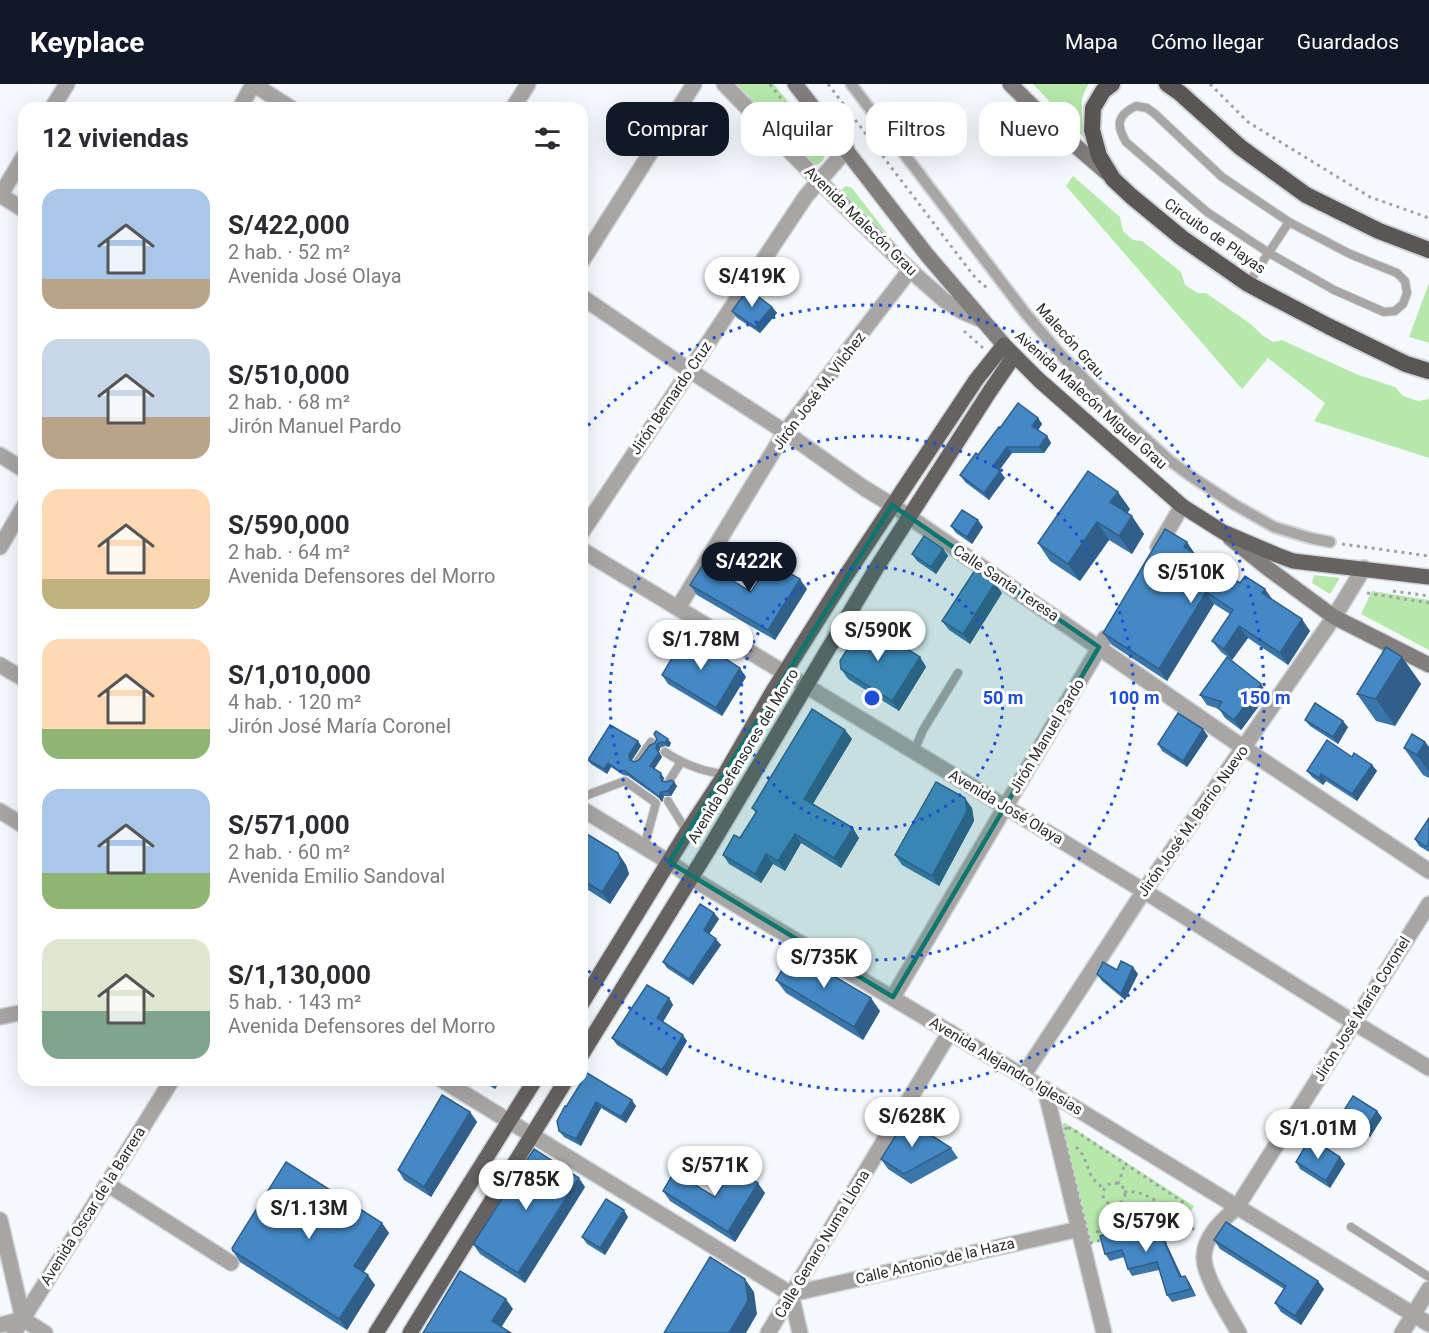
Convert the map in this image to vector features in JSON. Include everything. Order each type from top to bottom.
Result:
[{"type":"highway","points":[[1112,84],[1103,91],[1093,108],[1092,130],[1100,156],[1113,179]]},
{"type":"highway","points":[[1173,87],[1240,147],[1306,195],[1379,231],[1429,250]]},
{"type":"highway","name":"Circuito de Playas","points":[[1113,179],[1182,238],[1248,284],[1406,364],[1429,371]]},
{"type":"main road","name":"Avenida Malecón Miguel Grau","points":[[795,84],[809,102]]},
{"type":"main road","name":"Circuito de Playas","points":[[1010,84],[1056,129],[1113,179]]},
{"type":"main road","name":"Avenida Malecón Miguel Grau","points":[[852,156],[927,255],[1009,351],[1182,506],[1223,532],[1293,561],[1429,577]]},
{"type":"main road","name":"Avenida Defensores del Morro","points":[[588,993],[725,774],[784,673],[892,505],[976,380],[1009,351]]},
{"type":"main road","name":"Avenida Defensores del Morro","points":[[588,1044],[691,878],[877,567],[990,391],[1009,351]]},
{"type":"main road","points":[[1223,532],[1334,617],[1429,665]]},
{"type":"main road","points":[[376,1333],[531,1086]]},
{"type":"main road","points":[[410,1333],[562,1086]]},
{"type":"street","points":[[56,102],[67,84]]},
{"type":"street","points":[[243,102],[253,84],[282,102]]},
{"type":"street","points":[[517,102],[528,84]]},
{"type":"street","points":[[588,252],[694,84]]},
{"type":"street","name":"Avenida Malecón Grau","points":[[724,84],[910,270],[961,312],[982,320]]},
{"type":"street","name":"Malecón Grau","points":[[851,84],[1026,314],[1070,364],[1124,419],[1169,460],[1235,505],[1274,527],[1330,542]]},
{"type":"street","name":"Jirón Bernardo Cruz","points":[[588,523],[800,206],[841,156]]},
{"type":"street","points":[[18,166],[0,195],[18,206]]},
{"type":"street","name":"Jirón José M. Vilchez","points":[[678,608],[785,432],[910,270]]},
{"type":"street","name":"Calle Santa Teresa","points":[[588,301],[785,432],[1429,871]]},
{"type":"street","points":[[0,455],[18,466]]},
{"type":"street","points":[[1153,555],[1182,506]]},
{"type":"street","points":[[0,547],[18,516]]},
{"type":"street","name":"Avenida José Olaya","points":[[588,554],[1144,891],[1429,1068]]},
{"type":"street","name":"Jirón José M. Barrio Nuevo","points":[[1023,1076],[1144,891],[1334,617],[1364,568]]},
{"type":"street","name":"Jirón Manuel Pardo","points":[[893,997],[1111,626]]},
{"type":"street","points":[[0,665],[18,676]]},
{"type":"street","points":[[0,811],[18,822]]},
{"type":"street","name":"Avenida Alejandro Iglesias","points":[[588,813],[691,878],[1046,1089],[1429,1324]]},
{"type":"street","name":"Jirón José María Coronel","points":[[1239,1333],[1205,1268],[1204,1256],[1210,1238],[1216,1228],[1237,1207],[1429,904]]},
{"type":"street","points":[[0,1017],[18,1013]]},
{"type":"street","name":"Calle Genaro Numa Llona","points":[[768,1333],[950,1032]]},
{"type":"street","name":"Avenida Oscar de la Barrera","points":[[14,1333],[168,1086]]},
{"type":"street","points":[[452,1086],[791,1294],[800,1333]]},
{"type":"street","points":[[1046,1089],[1079,1229],[1087,1244],[1104,1333]]},
{"type":"street","points":[[107,1185],[231,1263]]},
{"type":"street","points":[[0,1221],[23,1319],[45,1333]]},
{"type":"street","name":"Calle Antonio de la Haza","points":[[791,1294],[1079,1229]]},
{"type":"street","points":[[1402,1333],[1429,1289]]},
{"type":"street","points":[[0,1325],[23,1319]]},
{"type":"lane","points":[[1136,106],[1147,108],[1222,177],[1289,222],[1350,254],[1397,273],[1405,281],[1407,293],[1403,304],[1395,311],[1384,312],[1334,290],[1269,253],[1207,212],[1126,142],[1119,131],[1120,119],[1126,111],[1136,106]]},
{"type":"lane","points":[[1248,284],[1289,222]]},
{"type":"lane","points":[[914,751],[923,730],[958,673]]},
{"type":"lane","points":[[638,761],[651,742],[654,744]]},
{"type":"lane","points":[[665,752],[681,762],[713,773],[725,774]]},
{"type":"lane","points":[[669,781],[681,762]]},
{"type":"lane","points":[[588,795],[626,780],[657,801],[644,847]]},
{"type":"lane","points":[[668,801],[687,832]]},
{"type":"lane","points":[[1352,1227],[1429,1277]]},
{"type":"path","points":[[828,84],[973,275],[988,288],[1011,294]]},
{"type":"path","points":[[1210,84],[1248,122],[1370,197],[1429,218]]},
{"type":"path","points":[[1330,542],[1429,556]]},
{"type":"path","points":[[1371,587],[1367,593],[1429,603]]},
{"type":"path","points":[[1394,591],[1429,596]]},
{"type":"path","points":[[1065,1129],[1071,1128],[1186,1204],[1179,1220],[1087,1244]]},
{"type":"path","points":[[1065,1129],[1070,1138]]},
{"type":"path","points":[[1065,1129],[1063,1134],[1087,1244]]},
{"type":"path","points":[[1076,1147],[1083,1155],[1092,1178],[1104,1189],[1104,1198],[1110,1204],[1115,1205],[1123,1200],[1124,1192],[1118,1184],[1110,1184],[1104,1189]]},
{"type":"path","points":[[1118,1184],[1125,1164]]},
{"type":"path","points":[[1124,1192],[1138,1192],[1147,1195],[1183,1212]]},
{"type":"path","points":[[1087,1244],[1097,1233],[1110,1204]]},
{"type":"highlighted area","points":[[892,505],[1099,647],[893,997],[669,862]]},
{"type":"green space","points":[[732,84],[774,84],[789,102],[750,102]]},
{"type":"green space","points":[[1033,84],[1088,84],[1082,98],[1082,119],[1088,142],[1080,134],[1080,102],[1050,102]]},
{"type":"green space","points":[[803,156],[824,156],[822,161],[813,166]]},
{"type":"green space","points":[[1073,176],[1120,217],[1123,231],[1133,240],[1142,241],[1181,272],[1185,285],[1198,293],[1206,293],[1273,342],[1282,340],[1356,374],[1395,387],[1403,396],[1418,401],[1429,399],[1429,458],[1314,421],[1325,403],[1268,358],[1242,389],[1066,186]]},
{"type":"green space","points":[[846,186],[852,188],[914,268],[842,193],[842,189]]},
{"type":"green space","points":[[1429,283],[1429,343],[1409,337]]},
{"type":"green space","points":[[1314,575],[1340,578],[1330,594],[1312,583]]},
{"type":"green space","points":[[1372,591],[1429,600],[1429,650],[1361,614]]},
{"type":"green space","points":[[1064,1123],[1194,1206],[1185,1221],[1088,1244],[1061,1126]]},
{"type":"building","points":[[748,289],[772,307],[755,327],[732,311]]},
{"type":"building","points":[[1018,403],[1038,418],[1032,426],[1047,436],[1039,447],[1007,447],[993,466],[1000,471],[984,493],[960,475]]},
{"type":"building","points":[[1088,471],[1118,492],[1110,502],[1132,516],[1119,536],[1097,522],[1068,564],[1038,543]]},
{"type":"building","points":[[962,510],[978,520],[967,537],[951,526]]},
{"type":"building","points":[[1165,529],[1187,542],[1184,547],[1240,583],[1245,576],[1265,589],[1262,593],[1302,619],[1280,653],[1239,626],[1224,649],[1212,641],[1233,610],[1206,592],[1159,669],[1103,633]]},
{"type":"building","points":[[924,536],[943,549],[931,567],[912,554]]},
{"type":"building","points":[[770,562],[800,579],[768,630],[690,585],[704,563],[751,592]]},
{"type":"building","points":[[975,570],[995,583],[963,634],[942,621]]},
{"type":"building","points":[[864,622],[920,657],[892,701],[841,669],[840,661]]},
{"type":"building","points":[[686,634],[740,668],[716,708],[662,675]]},
{"type":"building","points":[[1386,647],[1402,657],[1376,699],[1357,694]]},
{"type":"building","points":[[1227,657],[1261,684],[1234,720],[1218,708],[1222,702],[1200,695]]},
{"type":"building","points":[[1315,703],[1343,721],[1333,737],[1305,720]]},
{"type":"building","points":[[812,709],[845,730],[804,799],[853,828],[834,858],[795,834],[778,861],[766,854],[755,874],[723,855],[734,835],[740,838],[757,811],[752,808]]},
{"type":"building","points":[[1178,713],[1203,729],[1183,761],[1158,744]]},
{"type":"building","points":[[610,725],[638,741],[629,755],[630,760],[634,762],[639,760],[650,745],[655,743],[656,731],[668,739],[665,743],[657,744],[656,748],[659,753],[650,766],[661,773],[662,781],[674,782],[668,791],[661,792],[659,797],[625,771],[619,771],[608,763],[604,769],[588,760]]},
{"type":"building","points":[[1412,734],[1425,742],[1417,755],[1404,748]]},
{"type":"building","points":[[1327,740],[1352,757],[1354,753],[1372,765],[1352,794],[1321,774],[1319,778],[1307,771]]},
{"type":"building","points":[[936,782],[965,798],[967,811],[932,876],[895,855]]},
{"type":"building","points":[[1429,818],[1429,842],[1426,847],[1415,839]]},
{"type":"building","points":[[588,835],[618,853],[621,862],[602,892],[588,884]]},
{"type":"building","points":[[700,904],[714,913],[704,930],[716,939],[689,979],[663,962]]},
{"type":"building","points":[[793,952],[871,998],[854,1027],[776,980]]},
{"type":"building","points":[[1121,961],[1133,967],[1121,994],[1097,974],[1103,962],[1117,970]]},
{"type":"building","points":[[647,985],[669,998],[657,1018],[683,1035],[662,1070],[612,1038]]},
{"type":"building","points":[[588,1074],[632,1100],[621,1117],[596,1102],[576,1139],[559,1131],[557,1121],[579,1086],[588,1086]]},
{"type":"building","points":[[442,1095],[470,1112],[424,1187],[398,1170]]},
{"type":"building","points":[[1353,1096],[1377,1111],[1365,1131],[1341,1115]]},
{"type":"building","points":[[906,1119],[951,1148],[904,1174],[881,1159]]},
{"type":"building","points":[[1310,1138],[1340,1157],[1326,1181],[1296,1162]]},
{"type":"building","points":[[534,1149],[579,1178],[518,1273],[473,1244]]},
{"type":"building","points":[[286,1162],[382,1223],[354,1266],[368,1275],[339,1319],[233,1251],[232,1248]]},
{"type":"building","points":[[734,1167],[758,1183],[728,1232],[663,1191],[674,1172],[715,1197]]},
{"type":"building","points":[[606,1199],[624,1210],[600,1248],[582,1237]]},
{"type":"building","points":[[1158,1220],[1163,1239],[1180,1277],[1185,1276],[1191,1289],[1167,1295],[1157,1262],[1128,1269],[1122,1250],[1105,1254],[1100,1236]]},
{"type":"building","points":[[1226,1222],[1318,1281],[1295,1316],[1275,1303],[1286,1286],[1214,1240]]},
{"type":"building","points":[[710,1257],[745,1279],[748,1301],[729,1333],[664,1333]]},
{"type":"building","points":[[460,1271],[506,1299],[492,1321],[511,1333],[423,1333]]}]
